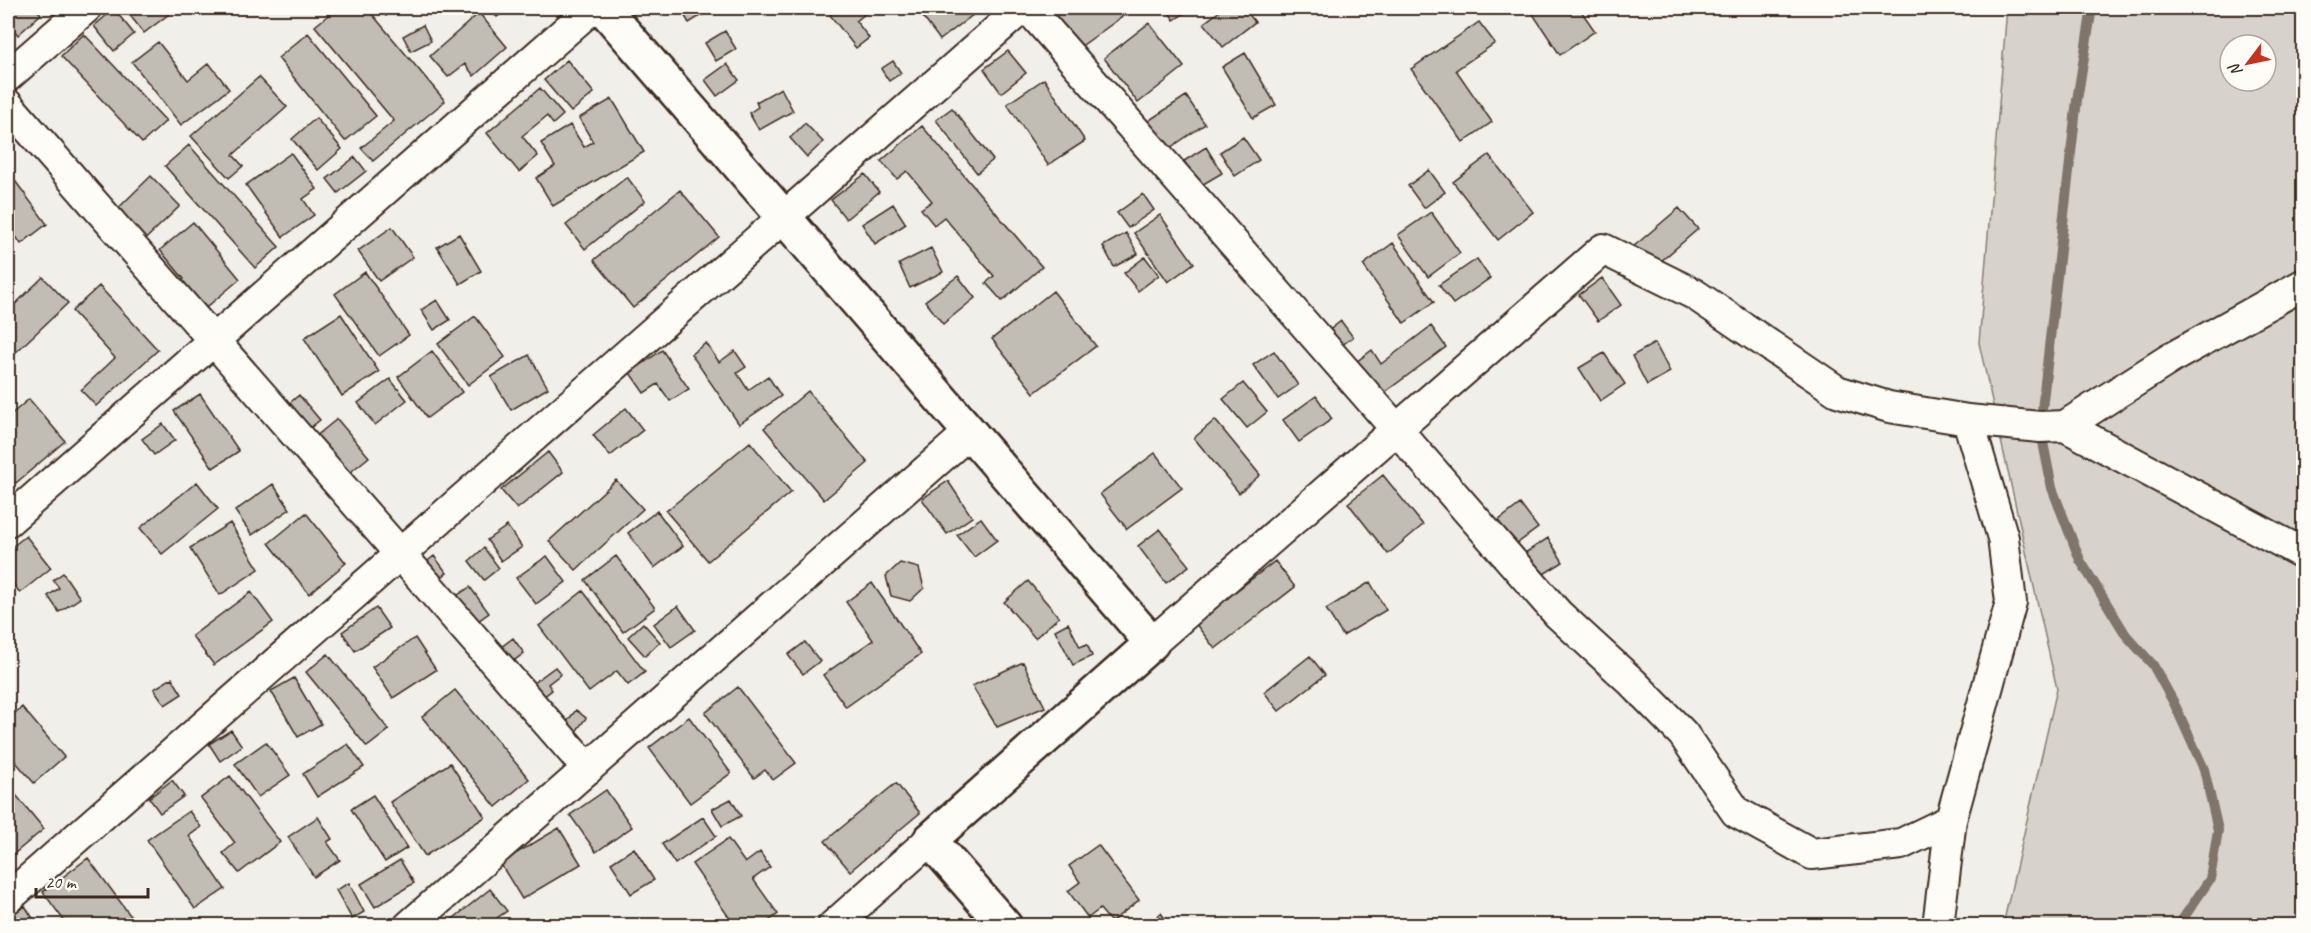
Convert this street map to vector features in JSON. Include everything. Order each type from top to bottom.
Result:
[{"type":"street","points":[[8,76],[86,8]]},
{"type":"street","points":[[8,520],[592,8]]},
{"type":"street","points":[[603,8],[1152,643]]},
{"type":"street","points":[[8,898],[1022,8]]},
{"type":"street","points":[[1028,8],[1558,614],[1632,682],[1683,734],[1736,812],[1812,854],[1901,844],[1952,820]]},
{"type":"street","points":[[8,105],[588,768]]},
{"type":"street","points":[[832,926],[1602,249],[1695,294],[1837,391],[1888,407],[1968,420],[2040,427],[2065,426],[2173,357],[2304,284]]},
{"type":"street","points":[[1938,926],[1952,820],[2011,602],[2003,538],[1968,420]]},
{"type":"street","points":[[2065,426],[2304,554]]},
{"type":"street","points":[[410,926],[969,432]]},
{"type":"street","points":[[930,840],[1005,926]]},
{"type":"shaded area","points":[[2007,8],[2303,8],[2303,925],[2003,925],[2057,689],[1979,343]]},
{"type":"building","points":[[8,8],[35,8],[41,14],[18,35],[8,23]]},
{"type":"building","points":[[124,8],[177,8],[144,33]]},
{"type":"building","points":[[337,8],[367,8],[445,101],[373,161],[361,148],[394,121],[315,26]]},
{"type":"building","points":[[379,8],[396,8],[386,16]]},
{"type":"building","points":[[488,8],[509,8],[497,17]]},
{"type":"building","points":[[680,8],[705,8],[707,12],[689,23]]},
{"type":"building","points":[[840,8],[866,8],[869,11],[856,21],[869,38],[856,48],[830,15]]},
{"type":"building","points":[[916,8],[970,8],[974,14],[940,40]]},
{"type":"building","points":[[1065,8],[1127,8],[1130,11],[1076,50],[1052,16]]},
{"type":"building","points":[[1166,8],[1193,8],[1174,20]]},
{"type":"building","points":[[1224,8],[1244,8],[1255,22],[1223,47],[1204,23]]},
{"type":"building","points":[[1529,8],[1579,8],[1595,31],[1560,55]]},
{"type":"building","points":[[114,9],[134,34],[114,51],[94,26]]},
{"type":"building","points":[[479,13],[507,47],[474,76],[465,64],[448,77],[430,56]]},
{"type":"building","points":[[1479,22],[1495,43],[1456,70],[1492,122],[1463,142],[1411,69]]},
{"type":"building","points":[[1149,23],[1184,67],[1138,103],[1104,58]]},
{"type":"building","points":[[423,25],[431,41],[411,51],[403,36]]},
{"type":"building","points":[[725,31],[736,49],[716,61],[705,43]]},
{"type":"building","points":[[308,33],[376,116],[345,141],[278,58]]},
{"type":"building","points":[[84,34],[166,121],[142,143],[61,56]]},
{"type":"building","points":[[158,42],[188,80],[209,63],[229,89],[181,125],[132,62]]},
{"type":"building","points":[[1008,51],[1026,73],[1001,93],[984,69]]},
{"type":"building","points":[[1245,53],[1276,105],[1253,118],[1222,67]]},
{"type":"building","points":[[567,60],[594,93],[571,112],[544,80]]},
{"type":"building","points":[[893,61],[901,73],[889,81],[881,69]]},
{"type":"building","points":[[727,64],[739,80],[717,96],[705,80]]},
{"type":"building","points":[[259,77],[287,107],[233,155],[243,166],[229,178],[191,136]]},
{"type":"building","points":[[1044,79],[1085,141],[1048,165],[1007,104]]},
{"type":"building","points":[[540,88],[563,115],[553,124],[547,116],[522,136],[538,156],[519,172],[487,133]]},
{"type":"building","points":[[781,88],[793,111],[759,130],[749,113],[758,107],[756,102]]},
{"type":"building","points":[[1186,96],[1205,124],[1167,150],[1148,121]]},
{"type":"building","points":[[612,99],[644,152],[553,206],[536,178],[555,166],[541,143],[570,125],[584,147],[593,142],[579,118]]},
{"type":"building","points":[[952,108],[993,160],[977,173],[936,120]]},
{"type":"building","points":[[316,118],[342,149],[318,170],[292,139]]},
{"type":"building","points":[[805,123],[823,142],[807,157],[790,138]]},
{"type":"building","points":[[922,126],[1042,267],[1002,301],[986,283],[994,276],[944,217],[934,225],[921,209],[932,201],[907,171],[897,179],[881,161]]},
{"type":"building","points":[[1243,137],[1259,160],[1235,176],[1220,152]]},
{"type":"building","points":[[189,145],[279,247],[255,268],[165,166]]},
{"type":"building","points":[[1206,147],[1222,173],[1200,186],[1184,161]]},
{"type":"building","points":[[291,153],[317,189],[303,199],[314,215],[283,237],[246,185]]},
{"type":"building","points":[[1489,155],[1533,212],[1498,240],[1453,182]]},
{"type":"building","points":[[355,157],[366,171],[338,193],[327,179]]},
{"type":"building","points":[[1429,170],[1445,192],[1424,208],[1408,186]]},
{"type":"building","points":[[10,174],[47,224],[21,244],[8,225],[8,216],[14,211],[8,202],[8,176]]},
{"type":"building","points":[[865,174],[879,192],[846,219],[831,200]]},
{"type":"building","points":[[151,176],[180,206],[129,255],[100,226]]},
{"type":"building","points":[[627,177],[645,201],[585,249],[566,225]]},
{"type":"building","points":[[680,190],[719,237],[633,308],[594,260]]},
{"type":"building","points":[[1143,194],[1154,210],[1128,228],[1117,213]]},
{"type":"building","points":[[893,204],[906,224],[875,244],[862,224]]},
{"type":"building","points":[[1679,208],[1698,229],[1652,269],[1633,247]]},
{"type":"building","points":[[1431,212],[1460,253],[1428,277],[1398,235]]},
{"type":"building","points":[[1160,215],[1194,263],[1168,282],[1134,233]]},
{"type":"building","points":[[193,222],[240,279],[195,317],[172,289],[184,279],[160,250]]},
{"type":"building","points":[[392,227],[413,257],[379,281],[358,251]]},
{"type":"building","points":[[1126,233],[1138,254],[1114,267],[1103,246]]},
{"type":"building","points":[[459,234],[481,271],[460,284],[437,247]]},
{"type":"building","points":[[1393,243],[1434,302],[1404,323],[1363,265]]},
{"type":"building","points":[[931,248],[943,272],[910,288],[899,264]]},
{"type":"building","points":[[1145,257],[1159,275],[1138,291],[1124,273]]},
{"type":"building","points":[[1477,259],[1490,278],[1453,304],[1439,285]]},
{"type":"building","points":[[365,272],[409,335],[379,356],[335,294]]},
{"type":"building","points":[[958,276],[975,298],[943,324],[925,301]]},
{"type":"building","points":[[43,277],[68,303],[13,355],[8,349],[8,311]]},
{"type":"building","points":[[1602,278],[1621,305],[1598,321],[1579,295]]},
{"type":"building","points":[[99,286],[158,350],[96,406],[81,390],[115,358],[72,311]]},
{"type":"building","points":[[1053,291],[1096,346],[1034,393],[992,339]]},
{"type":"building","points":[[437,300],[450,320],[434,330],[421,310]]},
{"type":"building","points":[[341,314],[379,372],[342,396],[304,338]]},
{"type":"building","points":[[475,316],[505,357],[468,385],[438,344]]},
{"type":"building","points":[[1341,321],[1353,337],[1338,348],[1327,332]]},
{"type":"building","points":[[1431,326],[1446,347],[1377,398],[1352,365],[1372,350],[1381,364]]},
{"type":"building","points":[[706,343],[719,362],[735,351],[746,367],[737,373],[748,390],[768,376],[781,396],[739,424],[691,354]]},
{"type":"building","points":[[1655,343],[1670,372],[1647,385],[1632,356]]},
{"type":"building","points":[[662,350],[689,389],[670,401],[658,384],[644,393],[630,373]]},
{"type":"building","points":[[432,351],[462,392],[427,418],[398,377]]},
{"type":"building","points":[[1274,351],[1298,385],[1278,399],[1253,365]]},
{"type":"building","points":[[1604,353],[1625,384],[1600,401],[1579,368]]},
{"type":"building","points":[[529,355],[548,388],[511,410],[491,377]]},
{"type":"building","points":[[390,379],[407,400],[375,425],[358,403]]},
{"type":"building","points":[[1243,383],[1267,412],[1247,428],[1223,399]]},
{"type":"building","points":[[808,391],[868,463],[824,500],[764,428]]},
{"type":"building","points":[[200,394],[239,451],[213,468],[174,411]]},
{"type":"building","points":[[299,395],[320,420],[299,437],[279,412]]},
{"type":"building","points":[[1316,396],[1332,419],[1299,442],[1283,420]]},
{"type":"building","points":[[29,399],[65,441],[16,483],[8,473],[8,417]]},
{"type":"building","points":[[626,408],[643,430],[610,456],[593,435]]},
{"type":"building","points":[[337,419],[369,457],[337,483],[305,445]]},
{"type":"building","points":[[1215,420],[1260,475],[1239,493],[1194,438]]},
{"type":"building","points":[[163,424],[175,440],[154,455],[142,439]]},
{"type":"building","points":[[750,442],[791,492],[708,561],[666,511]]},
{"type":"building","points":[[548,452],[563,472],[517,509],[501,490]]},
{"type":"building","points":[[1155,453],[1182,488],[1127,529],[1100,494]]},
{"type":"building","points":[[1383,475],[1423,525],[1388,554],[1348,503]]},
{"type":"building","points":[[616,480],[643,509],[576,570],[549,541]]},
{"type":"building","points":[[948,481],[972,517],[947,534],[922,499]]},
{"type":"building","points":[[197,482],[218,509],[162,554],[140,528]]},
{"type":"building","points":[[273,484],[290,509],[252,535],[235,511]]},
{"type":"building","points":[[1520,504],[1538,528],[1515,545],[1498,521]]},
{"type":"building","points":[[657,511],[683,546],[654,568],[628,533]]},
{"type":"building","points":[[306,513],[346,563],[309,594],[269,543]]},
{"type":"building","points":[[981,518],[997,540],[974,557],[957,535]]},
{"type":"building","points":[[230,523],[259,569],[220,595],[190,548]]},
{"type":"building","points":[[507,526],[522,547],[501,561],[487,540]]},
{"type":"building","points":[[1160,529],[1189,566],[1166,583],[1138,546]]},
{"type":"building","points":[[26,536],[51,568],[20,593],[8,577],[8,550]]},
{"type":"building","points":[[1548,538],[1563,562],[1539,577],[1525,553]]},
{"type":"building","points":[[484,548],[499,568],[484,580],[469,561]]},
{"type":"building","points":[[434,556],[447,573],[432,584],[419,568]]},
{"type":"building","points":[[547,556],[566,582],[536,604],[516,578]]},
{"type":"building","points":[[616,556],[655,608],[623,632],[585,580]]},
{"type":"building","points":[[1275,561],[1295,587],[1215,649],[1195,623]]},
{"type":"building","points":[[900,563],[919,568],[924,588],[910,601],[891,596],[886,576]]},
{"type":"building","points":[[63,573],[80,598],[59,612],[48,596],[59,588],[53,580]]},
{"type":"building","points":[[1028,581],[1059,617],[1035,638],[1004,602]]},
{"type":"building","points":[[1370,582],[1386,610],[1343,636],[1326,609]]},
{"type":"building","points":[[872,583],[921,654],[846,707],[823,675],[873,640],[846,602]]},
{"type":"building","points":[[470,587],[489,613],[471,626],[452,599]]},
{"type":"building","points":[[583,591],[645,672],[628,685],[617,671],[589,692],[539,626]]},
{"type":"building","points":[[251,592],[273,622],[214,665],[192,636]]},
{"type":"building","points":[[678,606],[695,630],[671,647],[654,624]]},
{"type":"building","points":[[376,608],[390,628],[355,651],[342,632]]},
{"type":"building","points":[[643,623],[660,642],[645,656],[628,637]]},
{"type":"building","points":[[1068,623],[1080,647],[1087,644],[1092,656],[1073,665],[1055,630]]},
{"type":"building","points":[[415,638],[436,670],[393,698],[372,667]]},
{"type":"building","points":[[513,638],[524,653],[507,666],[496,651]]},
{"type":"building","points":[[805,642],[820,661],[803,674],[788,655]]},
{"type":"building","points":[[328,654],[389,730],[367,747],[306,672]]},
{"type":"building","points":[[1310,656],[1325,675],[1279,711],[1264,692]]},
{"type":"building","points":[[1023,662],[1045,707],[997,727],[972,686]]},
{"type":"building","points":[[555,667],[561,674],[548,684],[552,690],[538,701],[528,687]]},
{"type":"building","points":[[172,678],[182,694],[165,705],[154,689]]},
{"type":"building","points":[[294,678],[321,724],[298,737],[271,691]]},
{"type":"building","points":[[738,687],[796,763],[773,780],[765,770],[754,778],[705,713]]},
{"type":"building","points":[[455,690],[529,779],[496,807],[422,717]]},
{"type":"building","points":[[22,707],[64,757],[34,783],[8,753],[8,719]]},
{"type":"building","points":[[576,710],[586,718],[575,733],[565,724]]},
{"type":"building","points":[[689,717],[731,773],[690,803],[649,748]]},
{"type":"building","points":[[231,730],[242,746],[220,761],[209,744]]},
{"type":"building","points":[[266,742],[290,775],[258,797],[235,764]]},
{"type":"building","points":[[348,744],[364,767],[317,797],[303,774]]},
{"type":"building","points":[[450,763],[485,817],[425,856],[390,802]]},
{"type":"building","points":[[230,776],[280,842],[239,873],[223,853],[235,843],[201,798]]},
{"type":"building","points":[[172,780],[184,796],[160,813],[149,798]]},
{"type":"building","points":[[896,783],[920,813],[850,871],[825,841]]},
{"type":"building","points":[[11,789],[44,829],[10,857],[8,853],[8,793]]},
{"type":"building","points":[[606,790],[632,827],[596,852],[570,815]]},
{"type":"building","points":[[373,795],[407,848],[385,862],[351,809]]},
{"type":"building","points":[[731,799],[741,816],[722,826],[712,809]]},
{"type":"building","points":[[189,811],[201,827],[189,836],[225,889],[195,909],[147,840]]},
{"type":"building","points":[[318,817],[332,839],[327,842],[340,860],[314,877],[288,837]]},
{"type":"building","points":[[703,817],[716,836],[675,864],[662,844]]},
{"type":"building","points":[[559,828],[581,864],[522,899],[500,863]]},
{"type":"building","points":[[728,839],[745,863],[760,852],[770,867],[753,879],[778,914],[762,926],[735,926],[692,864]]},
{"type":"building","points":[[1098,845],[1139,900],[1111,922],[1100,909],[1088,918],[1068,891],[1080,882],[1069,866]]},
{"type":"building","points":[[634,848],[654,880],[631,894],[611,863]]},
{"type":"building","points":[[88,858],[138,926],[68,926],[43,892]]},
{"type":"building","points":[[400,860],[414,883],[375,907],[361,884]]},
{"type":"building","points":[[349,883],[364,912],[352,919],[336,890]]},
{"type":"building","points":[[490,889],[507,911],[497,918],[503,926],[444,926]]},
{"type":"building","points":[[25,906],[38,926],[8,926],[8,917]]},
{"type":"building","points":[[1161,913],[1170,926],[1145,926]]},
{"type":"waterway","points":[[2092,8],[2077,100],[2040,427],[2052,488],[2080,560],[2126,635],[2153,665],[2174,703],[2204,769],[2218,830],[2210,879],[2178,926]]}]
